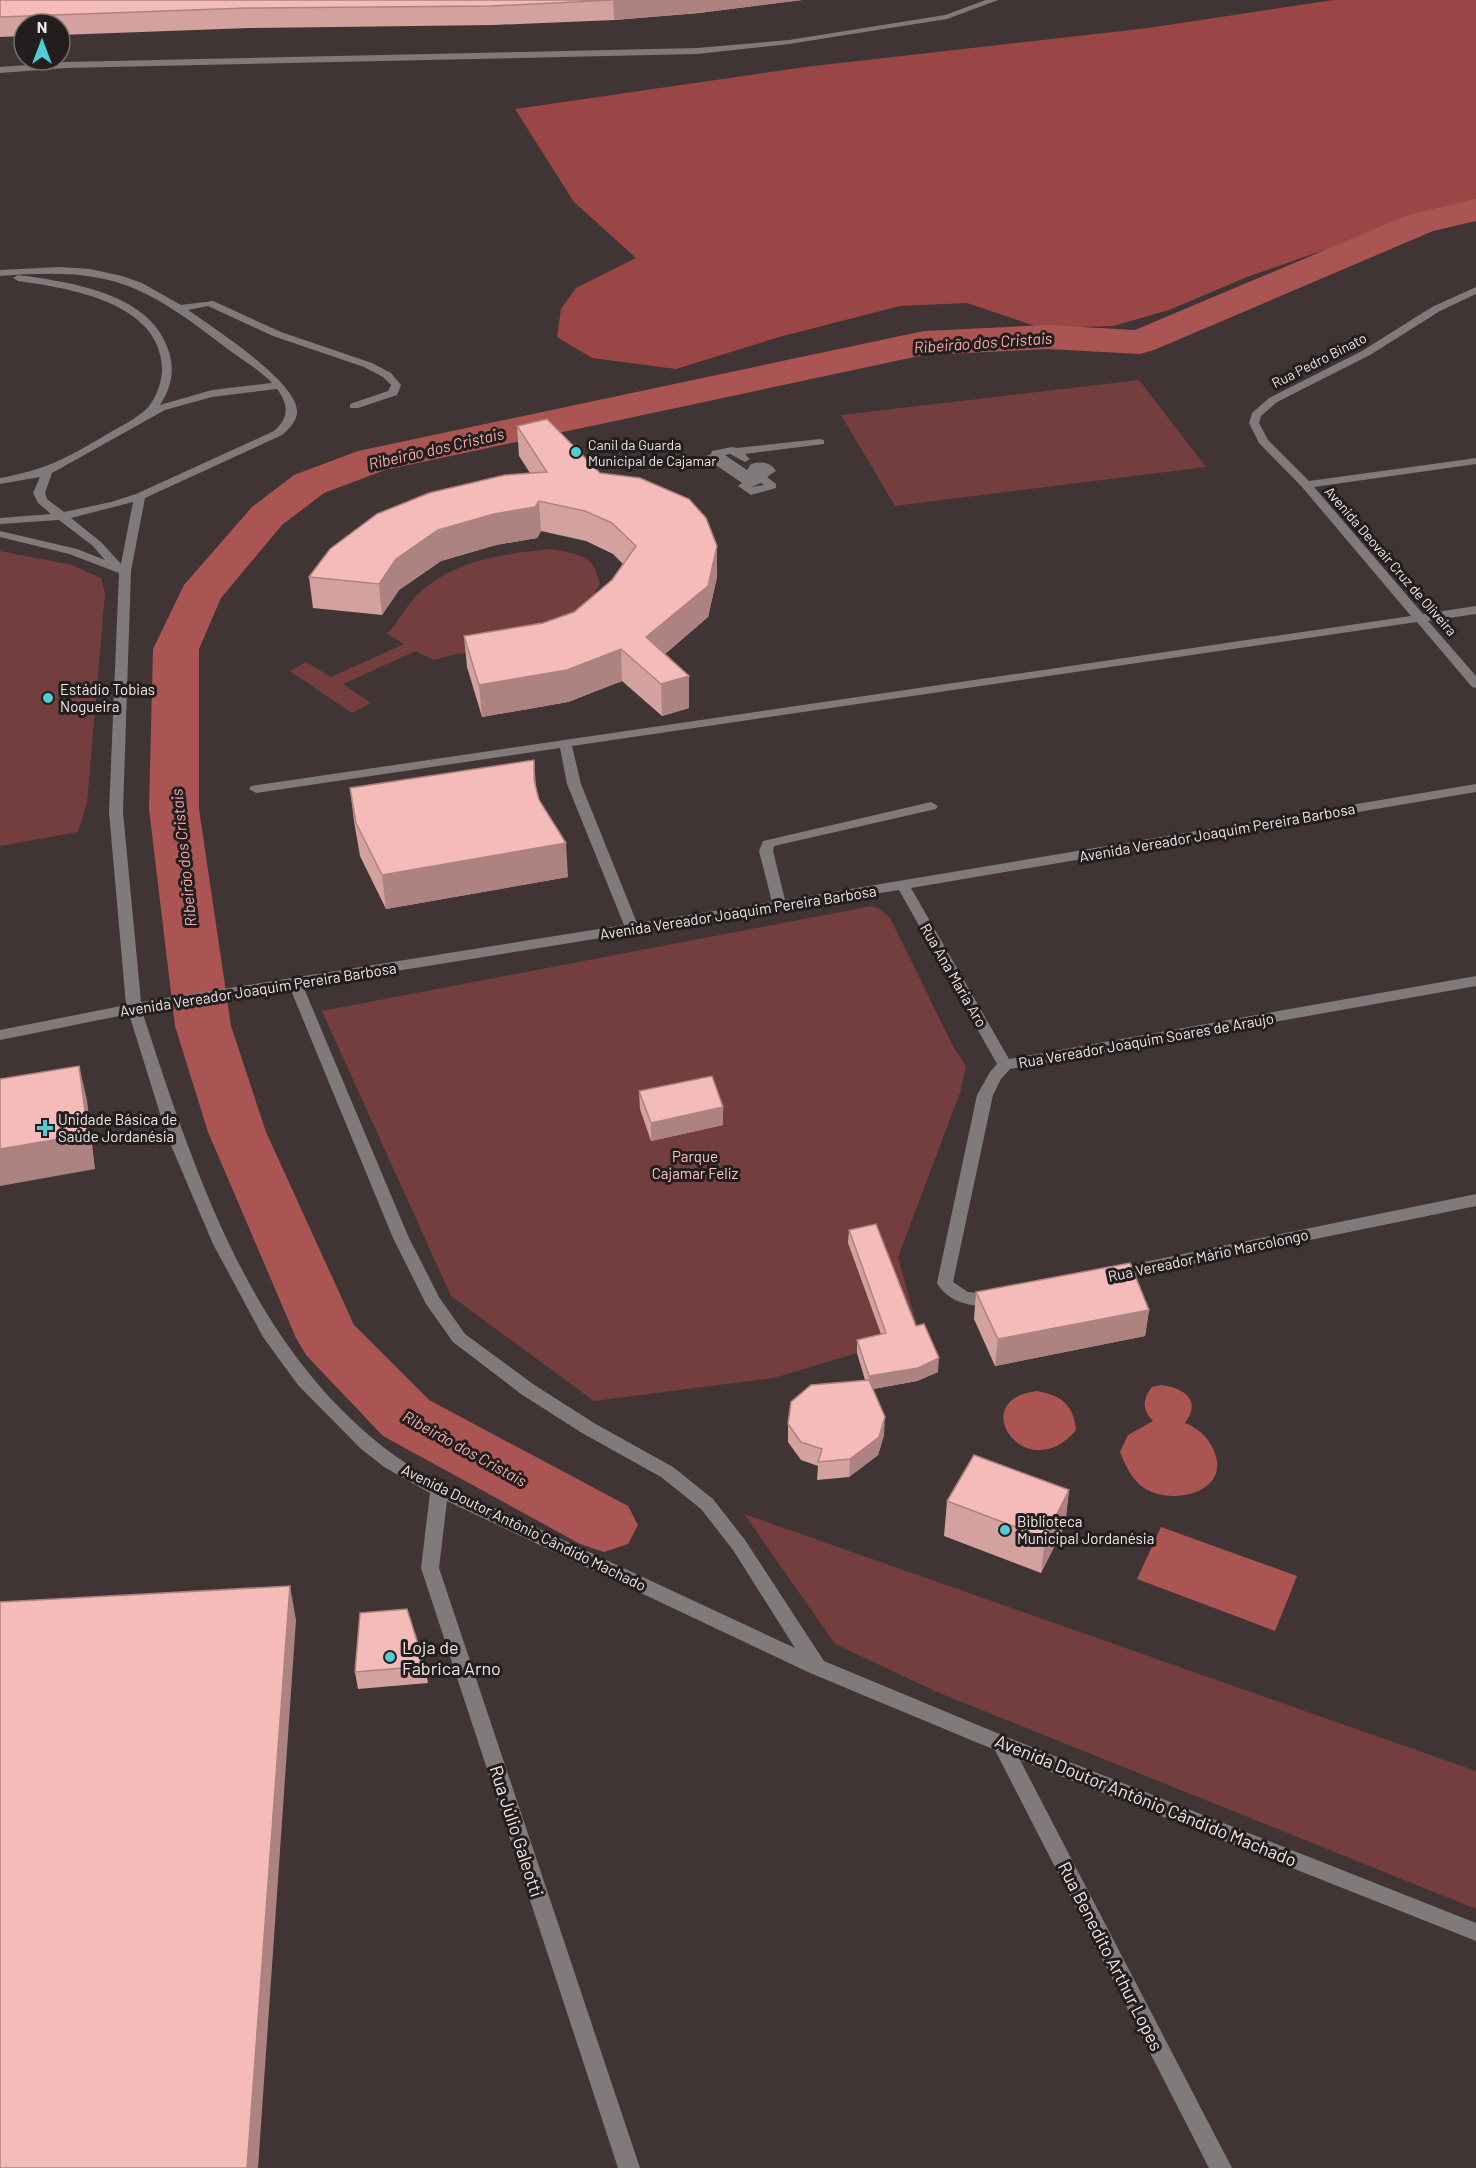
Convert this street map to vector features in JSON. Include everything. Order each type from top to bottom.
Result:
[{"type":"street","points":[[0,70],[66,66],[697,51],[789,42],[947,17],[994,0]]},
{"type":"street","points":[[0,275],[58,270],[118,278],[147,289],[281,386],[292,406],[293,417],[288,425],[262,441],[140,496],[87,512],[0,521]]},
{"type":"street","points":[[0,275],[53,284],[92,294],[124,307],[147,322],[159,335],[169,364],[165,389],[147,415]]},
{"type":"street","name":"Rua Pedro Binato","points":[[1306,485],[1263,441],[1254,423],[1256,415],[1273,400],[1366,353],[1437,309],[1476,290]]},
{"type":"street","points":[[177,309],[209,303],[277,334],[368,365],[387,375],[396,385],[393,393],[354,406]]},
{"type":"street","points":[[0,481],[48,470],[115,436],[147,415],[202,395],[281,386]]},
{"type":"street","points":[[745,459],[768,447],[820,442]]},
{"type":"street","points":[[709,457],[750,483],[744,486],[752,492],[772,486],[763,480],[756,482],[716,453],[732,450],[745,459],[755,473],[767,473],[784,486],[750,498]]},
{"type":"street","points":[[1306,485],[1476,461]]},
{"type":"street","points":[[48,470],[39,493],[42,501],[97,544],[123,571]]},
{"type":"street","name":"Avenida Deovair Cruz de Oliveira","points":[[1306,485],[1476,684]]},
{"type":"street","name":"Avenida Doutor Antônio Cândido Machado","points":[[140,496],[123,571],[116,812],[134,1008],[175,1136],[221,1244],[269,1333],[304,1380],[366,1443],[390,1462],[439,1490],[817,1667],[1002,1744],[1476,1932]]},
{"type":"street","points":[[0,534],[73,551],[123,571]]},
{"type":"street","points":[[256,789],[1476,610]]},
{"type":"street","points":[[565,744],[574,784],[632,929]]},
{"type":"street","name":"Avenida Vereador Joaquim Pereira Barbosa","points":[[0,1035],[151,1005],[903,885],[1476,788]]},
{"type":"street","points":[[780,905],[766,851],[768,844],[931,806]]},
{"type":"street","name":"Rua Ana Maria Aro","points":[[903,885],[1005,1065]]},
{"type":"street","name":"Rua Vereador Joaquim Soares de Araujo","points":[[1005,1297],[976,1300],[962,1297],[951,1291],[945,1283],[985,1095],[995,1076],[1005,1065],[1476,981]]},
{"type":"street","points":[[295,983],[401,1238],[432,1300],[459,1338],[527,1389],[588,1428],[667,1472],[707,1504],[739,1545],[817,1667]]},
{"type":"street","name":"Rua Vereador Mário Marcolongo","points":[[1097,1278],[1476,1200]]},
{"type":"street","name":"Rua Júlio Galeotti","points":[[439,1490],[430,1568],[629,2168]]},
{"type":"street","name":"Rua Benedito Arthur Lopes","points":[[1002,1744],[1221,2168]]},
{"type":"green space","points":[[1139,380],[1206,467],[895,506],[841,415]]},
{"type":"green space","points":[[554,549],[585,558],[594,567],[600,584],[586,606],[561,626],[491,651],[456,654],[434,660],[416,651],[343,684],[371,703],[352,713],[290,671],[306,662],[331,677],[404,644],[386,633],[391,630],[416,596],[446,574],[480,560]]},
{"type":"green space","name":"Estádio Tobias Nogueira","points":[[0,551],[72,565],[101,578],[105,593],[87,803],[78,832],[0,846]]},
{"type":"green space","name":"Parque Cajamar Feliz","points":[[872,906],[880,909],[890,918],[954,1048],[966,1066],[960,1093],[898,1257],[917,1326],[923,1338],[857,1353],[774,1378],[594,1401],[451,1296],[322,1011]]},
{"type":"green space","points":[[744,1514],[1476,1771],[1476,1909],[937,1692],[835,1644]]},
{"type":"shaded area","points":[[1333,0],[1476,0],[1476,203],[1447,207],[1247,277],[1169,310],[1113,326],[1041,328],[967,303],[900,306],[779,337],[676,369],[592,358],[557,337],[561,309],[576,288],[636,258],[574,202],[515,109],[805,67],[1148,28]]},
{"type":"shaded area","points":[[1161,1385],[1177,1389],[1188,1397],[1192,1408],[1185,1423],[1202,1434],[1214,1451],[1217,1466],[1214,1478],[1205,1487],[1193,1493],[1179,1496],[1150,1491],[1139,1484],[1120,1452],[1128,1435],[1153,1421],[1145,1409],[1145,1400],[1152,1387]]},
{"type":"shaded area","points":[[1037,1391],[1065,1403],[1072,1414],[1076,1430],[1057,1446],[1039,1450],[1023,1446],[1010,1436],[1004,1423],[1005,1409],[1015,1398]]},
{"type":"shaded area","points":[[1161,1527],[1297,1576],[1275,1631],[1137,1579]]},
{"type":"building","points":[[0,0],[614,0],[491,6],[246,8],[72,14],[72,12],[12,12],[12,17],[0,17]]},
{"type":"building","points":[[547,419],[600,473],[640,478],[689,499],[706,518],[717,546],[708,586],[646,637],[689,676],[661,684],[621,649],[567,670],[479,685],[464,636],[543,623],[574,612],[612,580],[636,546],[612,523],[585,511],[539,501],[535,507],[494,514],[438,530],[396,559],[379,584],[309,577],[330,549],[377,514],[429,493],[505,475],[547,472],[517,426]]},
{"type":"building","points":[[534,760],[534,780],[539,800],[566,843],[382,875],[356,823],[350,788]]},
{"type":"building","points":[[79,1066],[88,1134],[0,1149],[0,1079]]},
{"type":"building","points":[[712,1076],[723,1107],[651,1123],[639,1091]]},
{"type":"building","points":[[876,1224],[916,1326],[924,1324],[939,1358],[918,1368],[869,1376],[857,1340],[886,1333],[849,1230]]},
{"type":"building","points":[[1130,1263],[1149,1310],[998,1339],[976,1292]]},
{"type":"building","points":[[869,1380],[885,1417],[879,1437],[850,1459],[818,1462],[822,1449],[801,1442],[788,1424],[791,1402],[811,1385]]},
{"type":"building","points":[[974,1455],[1069,1490],[1045,1538],[947,1501]]},
{"type":"building","points":[[290,1586],[247,2168],[0,2168],[0,1602]]},
{"type":"building","points":[[407,1609],[425,1666],[355,1672],[360,1613]]},
{"type":"waterway","name":"Ribeirão dos Cristais","points":[[604,1525],[406,1418],[328,1338],[237,1132],[203,1026],[174,809],[176,649],[200,595],[267,516],[309,484],[373,460],[924,343],[1047,337],[1140,342],[1421,223],[1476,210]]},
{"type":"place","name":"Canil da Guarda Municipal de Cajamar","points":[[576,452]]},
{"type":"place","name":"Estádio Tobias Nogueira","points":[[48,698]]},
{"type":"place","name":"Unidade Básica de Saúde Jordanésia","points":[[45,1128]]},
{"type":"place","name":"Biblioteca Municipal Jordanésia","points":[[1005,1530]]},
{"type":"place","name":"Loja de Fabrica Arno","points":[[390,1657]]}]
